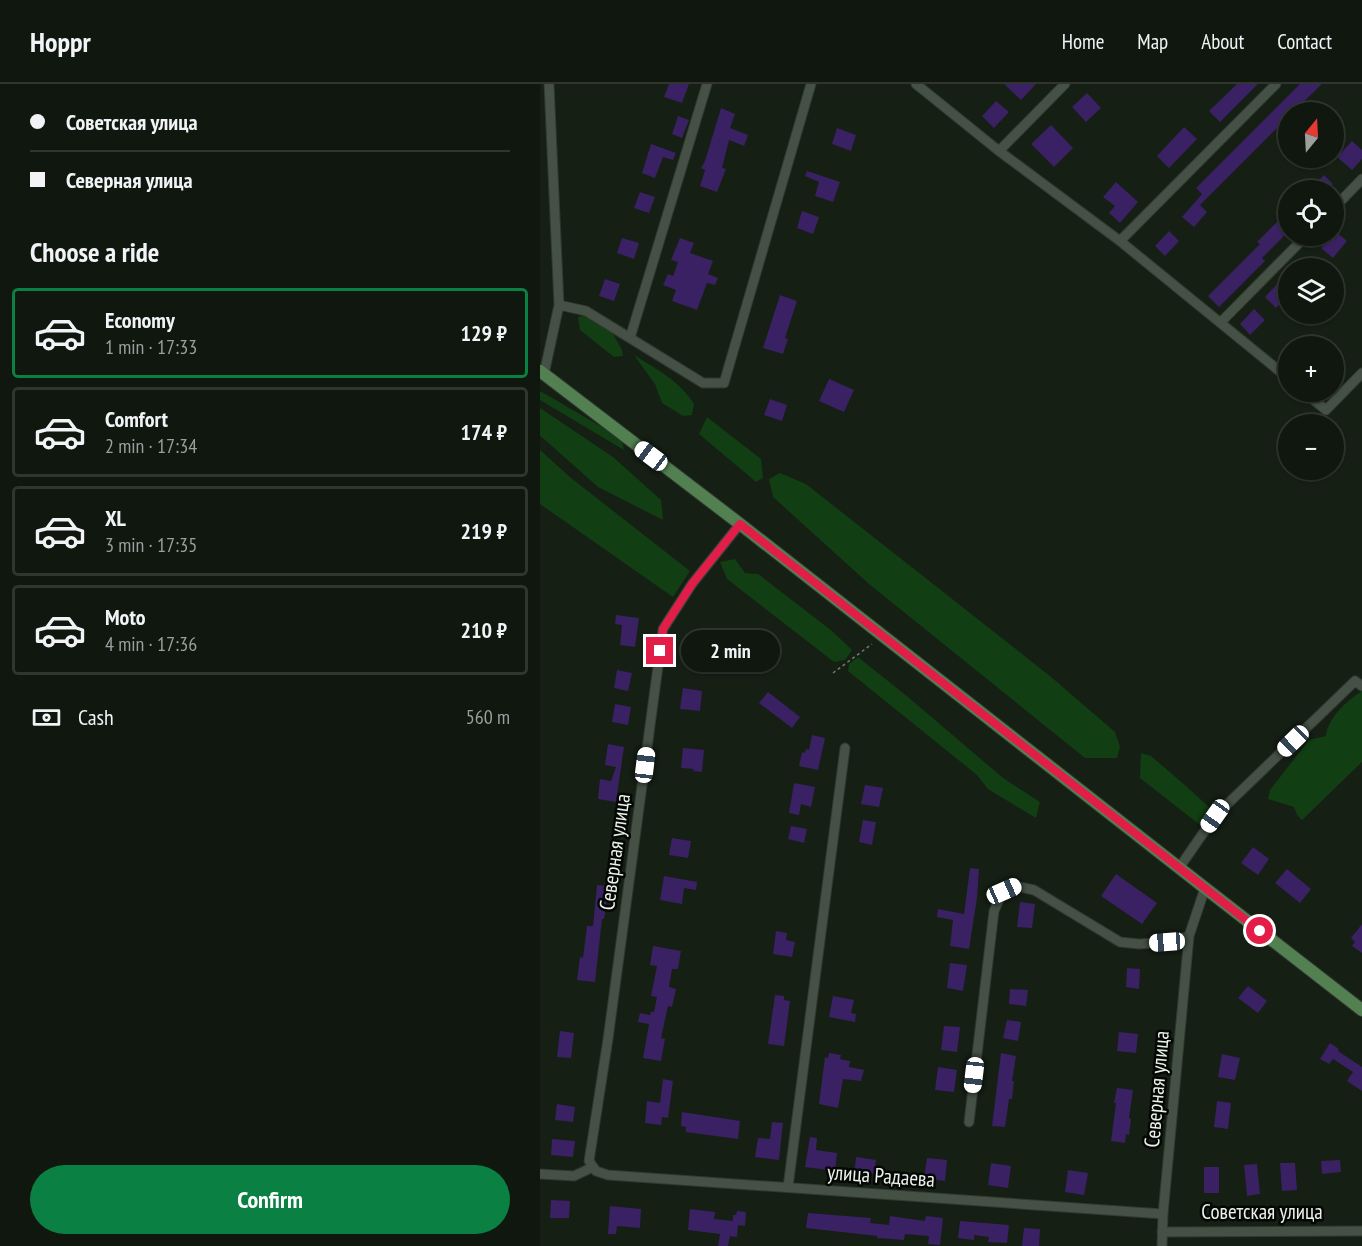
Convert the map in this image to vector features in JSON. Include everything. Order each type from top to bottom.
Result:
[{"type":"main road","points":[[542,373],[740,524],[1362,1010]]},
{"type":"street","points":[[542,373],[559,305],[549,84]]},
{"type":"street","points":[[630,338],[707,84]]},
{"type":"street","points":[[559,305],[586,311],[704,383],[724,383],[811,84]]},
{"type":"street","points":[[916,84],[999,151],[1120,241],[1278,370]]},
{"type":"street","points":[[999,151],[1065,84]]},
{"type":"street","points":[[1120,241],[1276,84]]},
{"type":"street","points":[[1344,197],[1362,178]]},
{"type":"street","points":[[1221,322],[1296,246]]},
{"type":"street","points":[[1344,392],[1362,373]]},
{"type":"street","points":[[1316,402],[1326,410],[1334,402]]},
{"type":"street","name":"Северная улица","points":[[595,1169],[589,1161],[608,1039],[663,629],[692,584],[740,524]]},
{"type":"street","points":[[1179,868],[1215,816],[1355,681],[1362,686]]},
{"type":"street","points":[[788,1187],[845,748]]},
{"type":"street","points":[[969,1122],[994,910],[1004,891],[1015,886],[1034,890],[1120,942],[1139,944],[1167,942],[1190,936]]},
{"type":"street","name":"Северная улица","points":[[1162,1246],[1163,1214],[1190,936],[1205,888]]},
{"type":"street","points":[[540,1174],[574,1176],[595,1169]]},
{"type":"street","name":"улица Радаева","points":[[595,1169],[608,1175],[1163,1214]]},
{"type":"street","name":"Советская улица","points":[[1162,1232],[1362,1230]]},
{"type":"path","points":[[833,673],[883,636]]},
{"type":"green space","points":[[585,315],[612,332],[623,356],[614,357],[580,330],[578,317]]},
{"type":"green space","points":[[634,355],[667,376],[682,389],[694,404],[692,415],[683,416],[662,403],[655,384]]},
{"type":"green space","points":[[540,391],[621,438],[624,450],[540,400]]},
{"type":"green space","points":[[540,408],[613,457],[661,500],[663,520],[598,487],[540,436]]},
{"type":"green space","points":[[707,417],[761,459],[763,478],[756,482],[699,434]]},
{"type":"green space","points":[[540,450],[571,478],[690,571],[673,597],[540,504]]},
{"type":"green space","points":[[780,473],[806,484],[1050,676],[1115,732],[1120,747],[1117,758],[1085,758],[869,584],[773,497],[769,479]]},
{"type":"green space","points":[[735,559],[745,573],[758,574],[832,631],[852,650],[845,660],[834,662],[727,579],[720,562]]},
{"type":"green space","points":[[858,657],[1003,778],[1040,802],[1036,818],[988,789],[977,775],[848,671],[849,664]]},
{"type":"green space","points":[[1362,691],[1362,762],[1302,820],[1294,807],[1268,799],[1270,790],[1309,740],[1326,736],[1334,716]]},
{"type":"green space","points":[[1141,753],[1151,756],[1186,786],[1210,808],[1211,816],[1200,825],[1140,778]]},
{"type":"building","points":[[669,84],[689,84],[682,103],[664,97]]},
{"type":"building","points":[[1004,84],[1036,84],[1021,100]]},
{"type":"building","points":[[1237,84],[1258,84],[1220,122],[1209,111]]},
{"type":"building","points":[[1300,84],[1322,84],[1303,102],[1282,102]]},
{"type":"building","points":[[1087,93],[1101,108],[1086,122],[1072,107]]},
{"type":"building","points":[[996,101],[1009,112],[994,128],[982,116]]},
{"type":"building","points":[[1278,106],[1278,127],[1200,205],[1207,212],[1194,227],[1182,217],[1202,194],[1196,188]]},
{"type":"building","points":[[721,108],[735,114],[730,128],[748,135],[744,146],[729,140],[722,168],[726,169],[717,192],[700,186],[705,170],[701,168]]},
{"type":"building","points":[[678,116],[689,120],[682,138],[672,134]]},
{"type":"building","points":[[1051,125],[1073,148],[1054,167],[1031,144]]},
{"type":"building","points":[[1184,127],[1197,139],[1169,168],[1157,156]]},
{"type":"building","points":[[837,128],[856,135],[851,151],[832,144]]},
{"type":"building","points":[[1352,141],[1362,150],[1362,159],[1352,170],[1344,163],[1344,150]]},
{"type":"building","points":[[651,144],[676,153],[673,160],[663,157],[655,178],[642,173]]},
{"type":"building","points":[[807,171],[840,182],[833,202],[815,196],[819,182],[805,176]]},
{"type":"building","points":[[1324,175],[1329,180],[1319,180]]},
{"type":"building","points":[[1116,182],[1138,202],[1120,223],[1109,213],[1115,206],[1103,197]]},
{"type":"building","points":[[640,192],[655,197],[649,213],[634,208]]},
{"type":"building","points":[[802,211],[819,217],[813,234],[797,228]]},
{"type":"building","points":[[1278,221],[1278,242],[1262,258],[1265,261],[1219,307],[1208,296],[1260,244],[1257,242]]},
{"type":"building","points":[[1169,231],[1179,241],[1165,256],[1155,246]]},
{"type":"building","points":[[622,238],[639,243],[634,259],[617,253]]},
{"type":"building","points":[[680,238],[694,243],[690,253],[713,261],[708,274],[718,278],[715,285],[707,283],[697,310],[672,301],[676,290],[663,285],[668,274],[673,276],[678,262],[671,260]]},
{"type":"building","points":[[1323,246],[1343,246],[1333,258],[1321,248]]},
{"type":"building","points":[[605,279],[620,284],[614,301],[599,296]]},
{"type":"building","points":[[1278,283],[1278,306],[1276,308],[1265,297]]},
{"type":"building","points":[[780,295],[797,301],[785,338],[788,339],[783,354],[763,348]]},
{"type":"building","points":[[1254,309],[1265,320],[1250,335],[1240,324]]},
{"type":"building","points":[[829,379],[854,390],[844,412],[819,401]]},
{"type":"building","points":[[770,399],[787,405],[782,421],[764,415]]},
{"type":"building","points":[[616,615],[639,618],[635,647],[620,645],[622,625],[615,624]]},
{"type":"building","points":[[617,670],[632,673],[628,691],[614,688]]},
{"type":"building","points":[[683,688],[702,691],[700,711],[680,709]]},
{"type":"building","points":[[768,692],[800,717],[792,728],[759,703]]},
{"type":"building","points":[[615,704],[631,707],[628,725],[612,722]]},
{"type":"building","points":[[812,735],[825,738],[818,770],[799,766],[802,752],[809,750]]},
{"type":"building","points":[[608,744],[624,747],[616,802],[598,799],[600,779],[611,781],[616,767],[605,765]]},
{"type":"building","points":[[683,748],[704,750],[702,772],[681,768]]},
{"type":"building","points":[[794,783],[815,787],[811,807],[801,804],[799,815],[789,813]]},
{"type":"building","points":[[865,785],[883,788],[879,807],[861,804]]},
{"type":"building","points":[[863,820],[876,822],[872,845],[859,842]]},
{"type":"building","points":[[791,826],[807,829],[804,843],[788,839]]},
{"type":"building","points":[[672,838],[691,841],[688,858],[669,855]]},
{"type":"building","points":[[1253,847],[1269,859],[1258,875],[1241,863]]},
{"type":"building","points":[[970,868],[979,869],[969,949],[950,946],[953,920],[937,917],[938,909],[964,914]]},
{"type":"building","points":[[1287,869],[1311,889],[1300,903],[1275,883]]},
{"type":"building","points":[[1116,874],[1157,903],[1142,924],[1101,896]]},
{"type":"building","points":[[664,876],[697,882],[696,890],[684,888],[682,904],[660,900]]},
{"type":"building","points":[[597,885],[609,886],[604,919],[602,919],[595,982],[577,980],[580,957],[583,958],[587,926],[593,926]]},
{"type":"building","points":[[1020,902],[1035,904],[1032,928],[1017,927]]},
{"type":"building","points":[[1362,924],[1362,953],[1352,946],[1355,942],[1351,938]]},
{"type":"building","points":[[776,931],[787,933],[786,940],[795,942],[792,957],[773,954]]},
{"type":"building","points":[[653,946],[681,951],[678,969],[672,969],[669,987],[676,989],[672,1007],[668,1006],[661,1038],[665,1039],[661,1061],[643,1058],[649,1024],[638,1022],[640,1013],[650,1015],[654,1012],[657,997],[651,996],[657,966],[650,965]]},
{"type":"building","points":[[950,963],[967,965],[963,991],[947,988]]},
{"type":"building","points":[[1127,968],[1140,969],[1139,989],[1126,987]]},
{"type":"building","points":[[1248,986],[1267,1001],[1258,1013],[1238,998]]},
{"type":"building","points":[[1010,989],[1028,990],[1026,1006],[1009,1004]]},
{"type":"building","points":[[775,995],[784,996],[784,1000],[790,1001],[784,1046],[768,1044]]},
{"type":"building","points":[[833,996],[854,1000],[851,1013],[856,1014],[855,1022],[829,1017]]},
{"type":"building","points":[[1007,1020],[1021,1022],[1018,1041],[1003,1038]]},
{"type":"building","points":[[944,1026],[960,1027],[957,1052],[941,1050]]},
{"type":"building","points":[[560,1031],[574,1033],[571,1058],[557,1057]]},
{"type":"building","points":[[1119,1032],[1138,1034],[1136,1053],[1117,1051]]},
{"type":"building","points":[[1330,1043],[1362,1067],[1362,1091],[1347,1081],[1353,1072],[1333,1059],[1329,1064],[1320,1059]]},
{"type":"building","points":[[829,1053],[841,1055],[840,1059],[850,1061],[849,1067],[864,1070],[861,1081],[843,1079],[838,1108],[819,1104],[825,1057],[828,1058]]},
{"type":"building","points":[[1001,1053],[1016,1056],[1012,1099],[1009,1099],[1005,1127],[992,1126]]},
{"type":"building","points":[[1222,1054],[1240,1058],[1235,1080],[1218,1077]]},
{"type":"building","points":[[938,1067],[957,1070],[954,1092],[935,1090]]},
{"type":"building","points":[[663,1079],[673,1081],[668,1118],[662,1117],[661,1125],[645,1123],[647,1101],[660,1103]]},
{"type":"building","points":[[1117,1088],[1133,1090],[1129,1135],[1126,1134],[1125,1143],[1111,1141]]},
{"type":"building","points":[[1217,1101],[1231,1103],[1228,1129],[1214,1127]]},
{"type":"building","points":[[557,1104],[575,1107],[573,1122],[555,1120]]},
{"type":"building","points":[[682,1112],[740,1121],[738,1139],[686,1132],[686,1127],[681,1126]]},
{"type":"building","points":[[772,1122],[783,1123],[779,1160],[755,1157],[758,1138],[770,1139]]},
{"type":"building","points":[[810,1137],[817,1138],[816,1150],[837,1153],[835,1171],[805,1167]]},
{"type":"building","points":[[552,1139],[575,1141],[573,1157],[551,1155]]},
{"type":"building","points":[[856,1157],[876,1160],[874,1174],[865,1172],[865,1176],[854,1175]]},
{"type":"building","points":[[927,1158],[947,1160],[945,1181],[924,1178]]},
{"type":"building","points":[[1340,1160],[1341,1172],[1322,1174],[1321,1161]]},
{"type":"building","points":[[991,1163],[1011,1166],[1008,1188],[988,1185]]},
{"type":"building","points":[[1280,1163],[1295,1163],[1297,1190],[1282,1191]]},
{"type":"building","points":[[1257,1164],[1260,1194],[1247,1196],[1244,1165]]},
{"type":"building","points":[[1204,1167],[1219,1167],[1219,1193],[1204,1193]]},
{"type":"building","points":[[1068,1170],[1088,1173],[1084,1195],[1065,1192]]},
{"type":"building","points":[[551,1200],[570,1201],[569,1218],[550,1218]]},
{"type":"building","points":[[610,1206],[641,1209],[640,1228],[617,1226],[616,1234],[608,1234]]},
{"type":"building","points":[[690,1209],[715,1212],[714,1219],[733,1221],[733,1215],[736,1215],[737,1211],[746,1212],[745,1226],[738,1225],[737,1237],[730,1236],[728,1246],[718,1246],[720,1234],[688,1230]]},
{"type":"building","points":[[808,1213],[871,1218],[870,1223],[889,1225],[890,1216],[925,1221],[926,1216],[943,1218],[940,1245],[928,1244],[929,1236],[905,1234],[904,1240],[806,1228]]},
{"type":"building","points":[[960,1221],[1009,1225],[1007,1243],[988,1242],[989,1237],[974,1235],[974,1240],[958,1238]]},
{"type":"building","points":[[1024,1228],[1040,1229],[1039,1246],[1022,1246]]},
{"type":"route","points":[[660,651],[663,629],[692,584],[740,524],[1260,931]]}]
